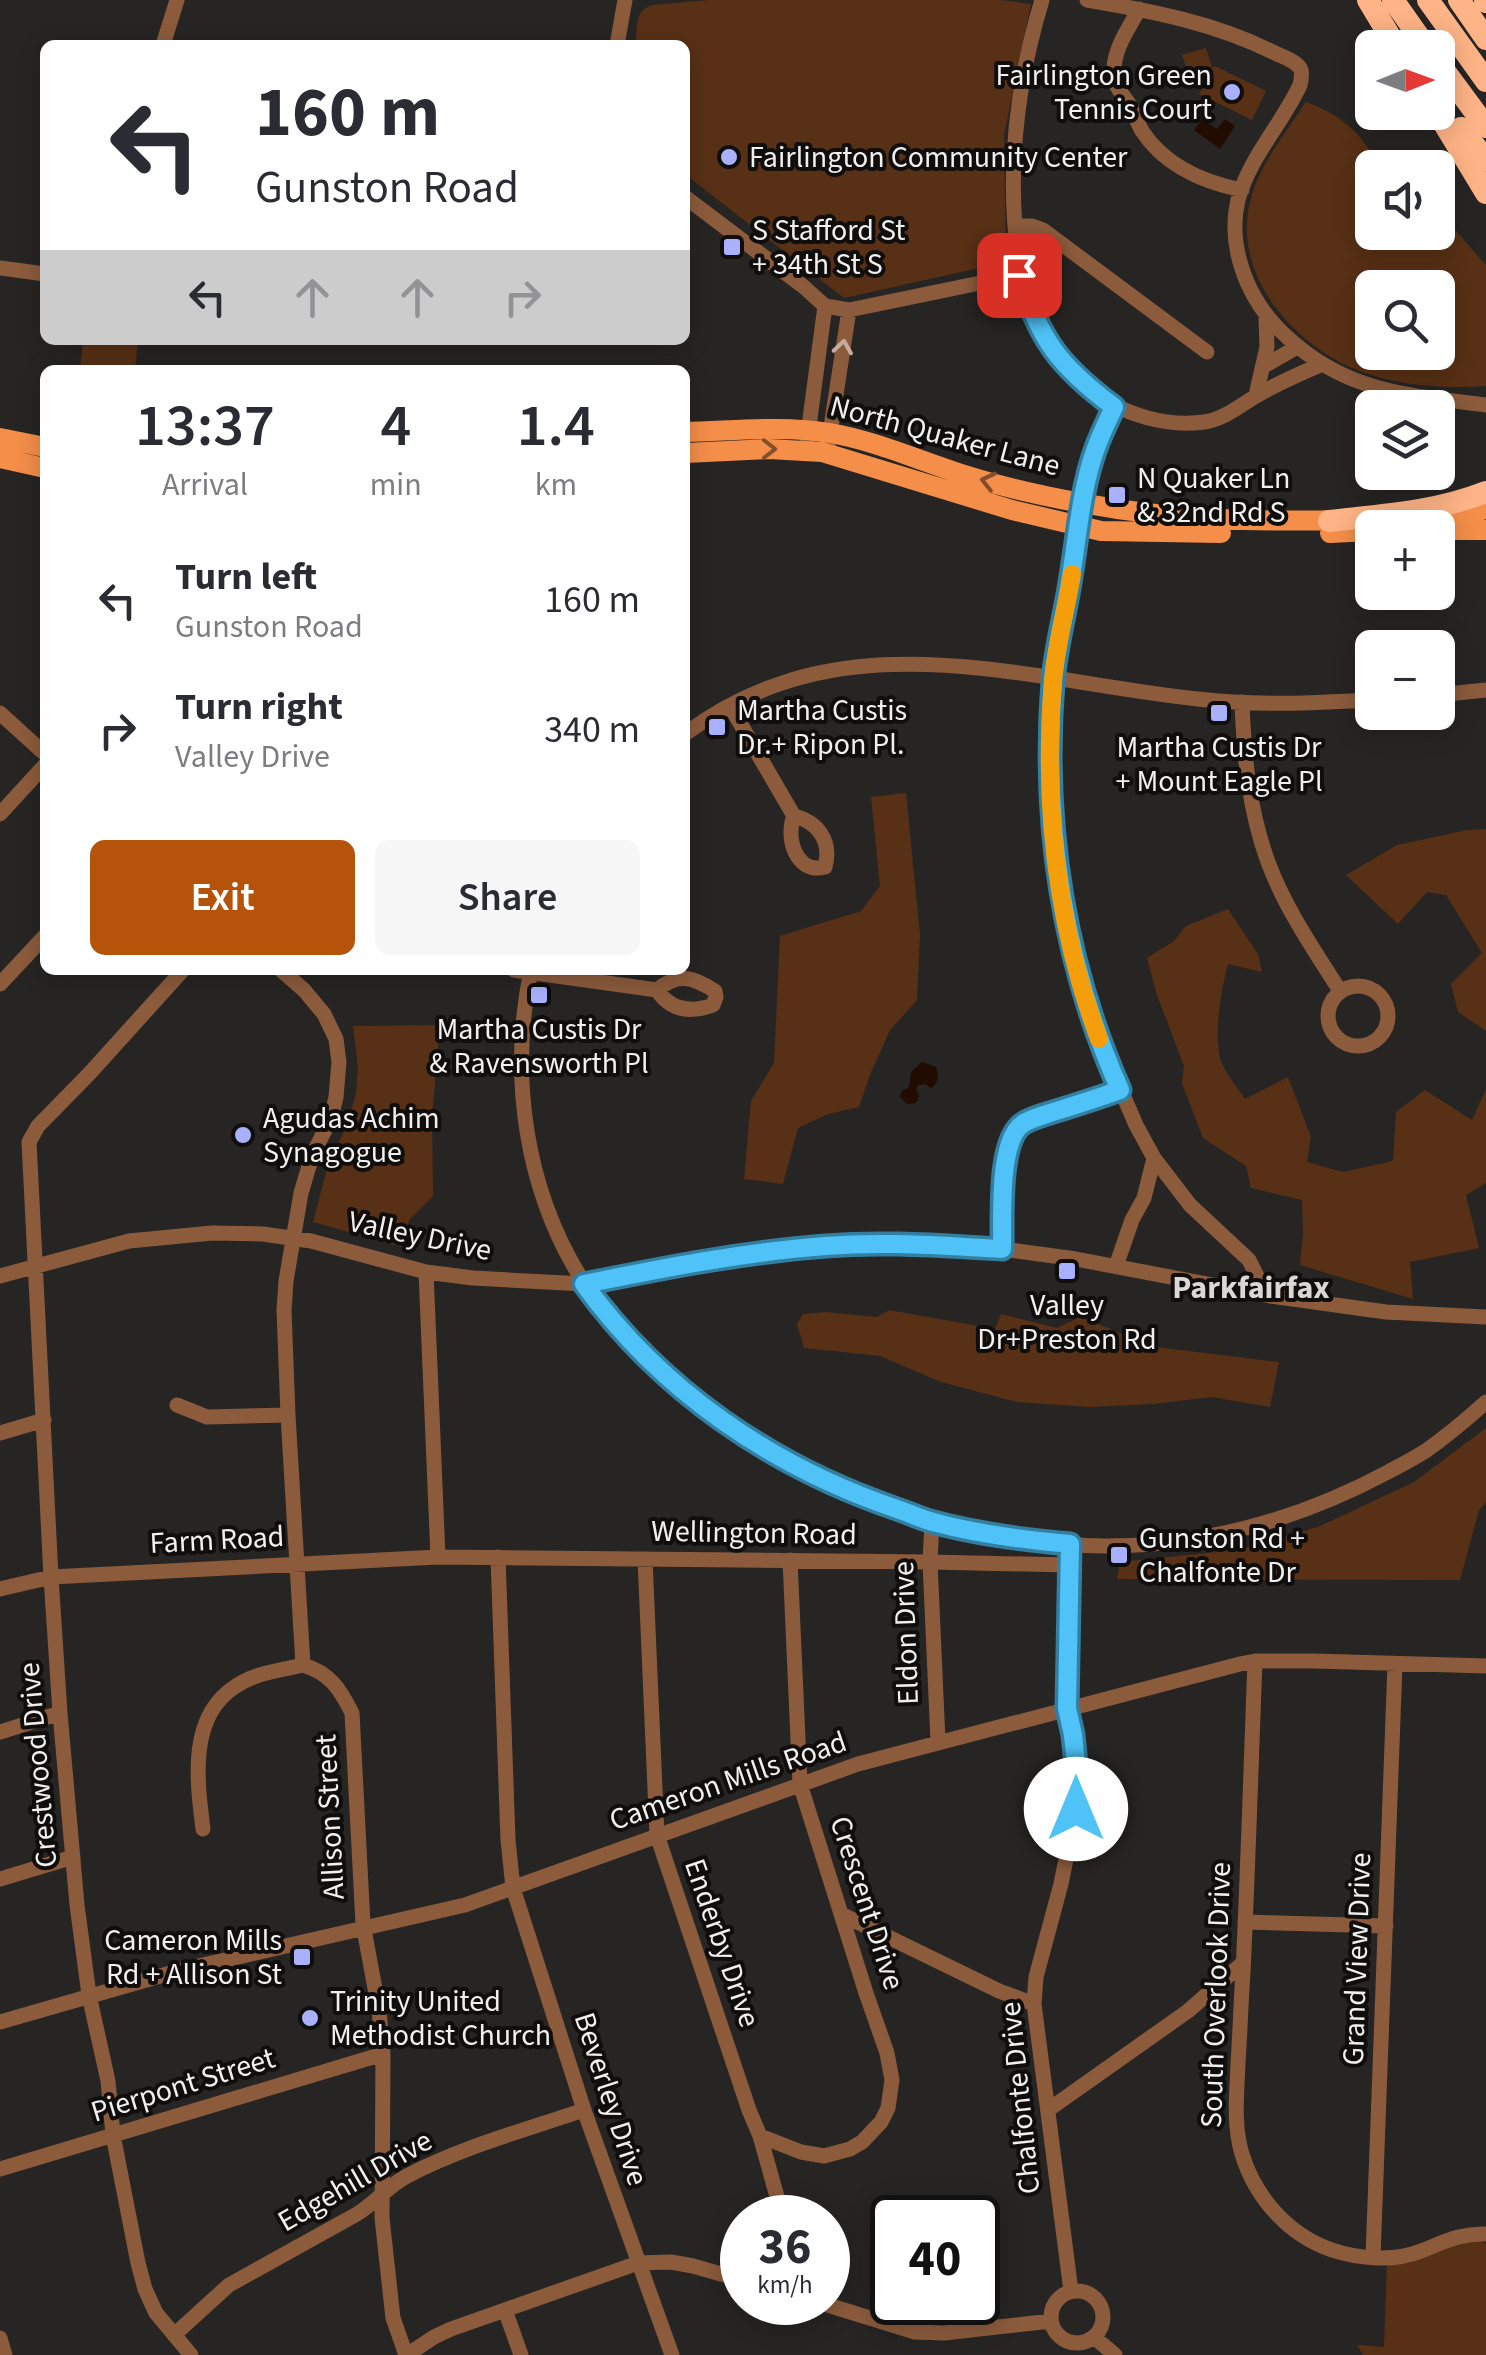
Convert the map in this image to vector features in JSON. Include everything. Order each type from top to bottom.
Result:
[{"type":"highway","points":[[1368,0],[1387,30]]},
{"type":"highway","points":[[1393,0],[1414,30]]},
{"type":"highway","points":[[1428,0],[1486,81]]},
{"type":"highway","points":[[1458,0],[1486,38]]},
{"type":"highway","points":[[1455,85],[1486,128]]},
{"type":"highway","points":[[1455,119],[1486,160]]},
{"type":"highway","points":[[1448,130],[1486,193]]},
{"type":"highway","points":[[1328,520],[1424,510],[1486,492]]},
{"type":"main road","name":"North Quaker Lane","points":[[690,432],[773,429],[807,440],[868,442],[970,477],[1144,514],[1288,522],[1436,518],[1486,509]]},
{"type":"main road","points":[[0,438],[40,446]]},
{"type":"main road","name":"North Quaker Lane","points":[[690,453],[807,440]]},
{"type":"main road","name":"North Quaker Lane","points":[[829,443],[1012,510],[1101,531],[1355,532]]},
{"type":"main road","points":[[0,458],[40,467]]},
{"type":"main road","points":[[1455,530],[1486,530]]},
{"type":"street","points":[[165,40],[177,0]]},
{"type":"street","points":[[619,40],[625,0]]},
{"type":"street","points":[[1042,0],[1016,120],[1013,206],[1019,275],[1044,338],[1088,387],[1114,407],[1153,418],[1196,422],[1218,418],[1320,364]]},
{"type":"street","points":[[1086,0],[1201,23],[1298,65],[1301,73],[1297,92],[1252,167],[1234,222],[1238,262],[1266,319],[1320,364],[1353,380],[1404,395],[1486,405]]},
{"type":"street","points":[[1139,9],[1116,54],[1117,89],[1142,131],[1174,165],[1196,177],[1242,190]]},
{"type":"street","points":[[690,201],[825,306],[849,310],[1019,275]]},
{"type":"street","points":[[1016,226],[1043,230],[1207,352]]},
{"type":"street","points":[[0,268],[40,273]]},
{"type":"street","points":[[807,440],[825,306]]},
{"type":"street","points":[[829,443],[849,310]]},
{"type":"street","points":[[1256,395],[1267,346],[1266,319]]},
{"type":"street","points":[[1264,366],[1297,347]]},
{"type":"street","points":[[1284,382],[1297,347]]},
{"type":"street","points":[[1114,407],[1096,449],[1083,504],[1054,679],[1050,789],[1060,892],[1080,980],[1120,1090],[1154,1158],[1198,1214],[1250,1260],[1256,1276],[1256,1293]]},
{"type":"street","points":[[690,731],[730,706],[786,681],[862,666],[975,667],[1200,700],[1316,704],[1355,701]]},
{"type":"street","points":[[1455,693],[1486,690]]},
{"type":"street","points":[[1242,702],[1250,796],[1268,863],[1294,916],[1340,991]]},
{"type":"street","points":[[730,706],[794,816]]},
{"type":"street","points":[[0,712],[40,749]]},
{"type":"street","points":[[0,814],[40,770]]},
{"type":"street","points":[[0,984],[40,941]]},
{"type":"street","name":"Crestwood Drive","points":[[178,975],[33,1133],[29,1142],[60,1713],[89,1995],[108,2081],[113,2135],[130,2227],[145,2289],[156,2313],[190,2355]]},
{"type":"street","points":[[203,1829],[199,1746],[206,1721],[238,1684],[303,1665],[284,1310],[287,1265],[306,1175],[331,1118],[338,1062],[336,1039],[324,1014],[286,975]]},
{"type":"street","points":[[525,975],[521,1080],[524,1118],[544,1198],[584,1284],[628,1340],[658,1369],[730,1426],[807,1473],[840,1488],[932,1522],[1018,1538],[1104,1546],[1210,1536],[1301,1513],[1360,1488],[1426,1451],[1486,1402]]},
{"type":"street","points":[[553,975],[657,990]]},
{"type":"street","points":[[1002,1249],[1006,1162],[1015,1131],[1023,1123],[1120,1090]]},
{"type":"street","points":[[1116,1266],[1144,1198],[1154,1158]]},
{"type":"street","name":"Valley Drive","points":[[0,1276],[130,1242],[212,1232],[294,1238],[426,1272],[498,1281],[584,1284],[763,1252],[902,1244],[1002,1249],[1386,1312],[1486,1317]]},
{"type":"street","points":[[426,1272],[438,1556]]},
{"type":"street","points":[[177,1405],[207,1417],[288,1415]]},
{"type":"street","points":[[0,1433],[44,1420]]},
{"type":"street","name":"Eldon Drive","points":[[932,1522],[930,1562],[938,1741]]},
{"type":"street","name":"Chalfonte Drive","points":[[1070,1544],[1067,1708],[1077,1773],[1076,1809],[1036,1977],[1034,2004],[1071,2291]]},
{"type":"street","name":"Wellington Road","points":[[438,1556],[1070,1566]]},
{"type":"street","name":"Farm Road","points":[[0,1589],[51,1576],[438,1556]]},
{"type":"street","name":"Beverley Drive","points":[[498,1558],[513,1888],[584,2110],[672,2355]]},
{"type":"street","name":"Enderby Drive","points":[[644,1559],[657,1836],[777,2195]]},
{"type":"street","name":"Crescent Drive","points":[[760,2136],[801,2152],[837,2154],[862,2142],[881,2122],[888,2108],[892,2080],[800,1784],[790,1560]]},
{"type":"street","name":"Cameron Mills Road","points":[[0,2022],[181,1970],[465,1905],[858,1764],[1255,1661],[1486,1666]]},
{"type":"street","name":"South Overlook Drive","points":[[1255,1661],[1237,2121],[1252,2179],[1272,2210],[1285,2222],[1313,2242],[1346,2254],[1407,2256],[1454,2236],[1486,2234]]},
{"type":"street","name":"Grand View Drive","points":[[1373,2257],[1395,1664]]},
{"type":"street","name":"Allison Street","points":[[303,1665],[328,1676],[339,1686],[352,1713],[363,1928],[379,2010],[382,2054],[381,2196],[387,2282],[393,2318],[407,2355]]},
{"type":"street","points":[[0,1732],[60,1713]]},
{"type":"street","points":[[0,1879],[73,1857]]},
{"type":"street","points":[[842,1914],[999,1991],[1034,2004]]},
{"type":"street","points":[[1245,1922],[1386,1926]]},
{"type":"street","points":[[1048,2110],[1188,2011],[1243,1963]]},
{"type":"street","name":"Pierpont Street","points":[[0,2169],[382,2054]]},
{"type":"street","name":"Edgehill Drive","points":[[174,2335],[228,2285],[376,2202],[393,2184],[460,2152],[584,2110]]},
{"type":"street","points":[[407,2355],[434,2337],[638,2263],[671,2262],[720,2274]]},
{"type":"street","points":[[1071,2291],[1087,2292],[1100,2304],[1103,2321],[1094,2337],[1078,2344],[1056,2332],[1052,2321],[1056,2301],[1071,2291]]},
{"type":"street","points":[[504,2310],[521,2355]]},
{"type":"street","points":[[850,2312],[915,2332],[944,2333],[1052,2321]]},
{"type":"street","points":[[1094,2337],[1114,2355]]},
{"type":"street","points":[[0,2338],[5,2355]]},
{"type":"shaded area","points":[[709,0],[1000,0],[1031,4],[1004,135],[1006,262],[844,298],[690,178],[690,40],[636,40],[639,16],[652,5]]},
{"type":"shaded area","name":"Fairlington Green Tennis Court","points":[[1206,48],[1212,68],[1215,66],[1266,91],[1252,120],[1199,94],[1213,69],[1189,76],[1182,55]]},
{"type":"shaded area","points":[[1306,102],[1346,123],[1369,150],[1355,150],[1355,250],[1455,250],[1457,232],[1486,265],[1486,386],[1421,385],[1357,370],[1455,370],[1455,270],[1355,270],[1355,369],[1333,359],[1290,325],[1259,280],[1250,255],[1250,202],[1266,163]]},
{"type":"shaded area","points":[[1202,119],[1217,129],[1225,119],[1235,126],[1220,149],[1194,130]]},
{"type":"shaded area","points":[[82,345],[138,345],[136,365],[80,365]]},
{"type":"shaded area","points":[[906,793],[920,934],[917,1000],[890,1030],[859,1107],[828,1114],[798,1128],[783,1184],[744,1179],[751,1101],[774,1063],[780,936],[861,911],[880,886],[871,797]]},
{"type":"shaded area","points":[[1486,829],[1486,1031],[1458,1012],[1451,984],[1482,953],[1446,895],[1427,892],[1398,924],[1346,875],[1397,845]]},
{"type":"shaded area","points":[[1228,909],[1258,954],[1262,972],[1228,964],[1219,1011],[1220,1058],[1245,1099],[1288,1077],[1311,1137],[1307,1162],[1343,1172],[1393,1161],[1396,1112],[1425,1090],[1472,1120],[1486,1089],[1486,1183],[1466,1195],[1479,1248],[1410,1262],[1413,1299],[1300,1265],[1302,1200],[1251,1188],[1246,1166],[1203,1138],[1182,1083],[1184,1066],[1147,958],[1174,941],[1186,926]]},
{"type":"shaded area","points":[[440,1025],[432,1117],[433,1196],[409,1220],[402,1247],[313,1222],[328,1165],[356,1094],[358,1067],[353,1026]]},
{"type":"shaded area","points":[[922,1062],[936,1067],[937,1081],[931,1088],[919,1085],[916,1103],[907,1104],[900,1097],[901,1092],[909,1087],[911,1072]]},
{"type":"shaded area","points":[[889,1310],[995,1329],[1001,1314],[1057,1328],[1080,1317],[1156,1347],[1279,1362],[1270,1407],[1212,1397],[1090,1407],[1017,1402],[941,1382],[880,1356],[804,1348],[797,1324],[803,1314],[877,1317]]},
{"type":"shaded area","points":[[1486,1428],[1486,1502],[1479,1510],[1460,1580],[1117,1579],[1120,1562],[1237,1550],[1318,1527],[1414,1482]]},
{"type":"shaded area","points":[[1479,2241],[1486,2244],[1486,2355],[1363,2355],[1357,2345],[1384,2347],[1387,2263],[1412,2261]]},
{"type":"slow traffic","points":[[1072,574],[1054,679],[1051,802],[1066,924],[1099,1039]]},
{"type":"place","name":"Fairlington Green Tennis Court","points":[[1232,92]]},
{"type":"place","name":"Fairlington Community Center","points":[[729,157]]},
{"type":"place","name":"S Stafford St + 34th St S","points":[[732,247]]},
{"type":"place","name":"N Quaker Ln & 32nd Rd S","points":[[1117,495]]},
{"type":"place","name":"Martha Custis Dr + Mount Eagle Pl","points":[[1219,713]]},
{"type":"place","name":"Martha Custis Dr.+ Ripon Pl.","points":[[717,727]]},
{"type":"place","name":"Martha Custis Dr & Ravensworth Pl","points":[[539,995]]},
{"type":"place","name":"Agudas Achim Synagogue","points":[[243,1135]]},
{"type":"place","name":"Valley Dr+Preston Rd","points":[[1067,1271]]},
{"type":"place","name":"Gunston Rd + Chalfonte Dr","points":[[1119,1555]]},
{"type":"place","name":"Cameron Mills Rd + Allison St","points":[[302,1957]]},
{"type":"place","name":"Trinity United Methodist Church","points":[[310,2018]]},
{"type":"district","name":"Parkfairfax","points":[[1251,1288]]},
{"type":"route","points":[[1019,275],[1044,338],[1088,387],[1114,407],[1086,486],[1054,679],[1050,775],[1055,858],[1070,944],[1096,1030],[1120,1090],[1023,1123],[1015,1131],[1006,1162],[1002,1249],[902,1244],[827,1246],[763,1252],[584,1284],[628,1340],[658,1369],[717,1417],[807,1473],[932,1522],[1070,1544],[1067,1708],[1077,1773],[1076,1809]]}]
